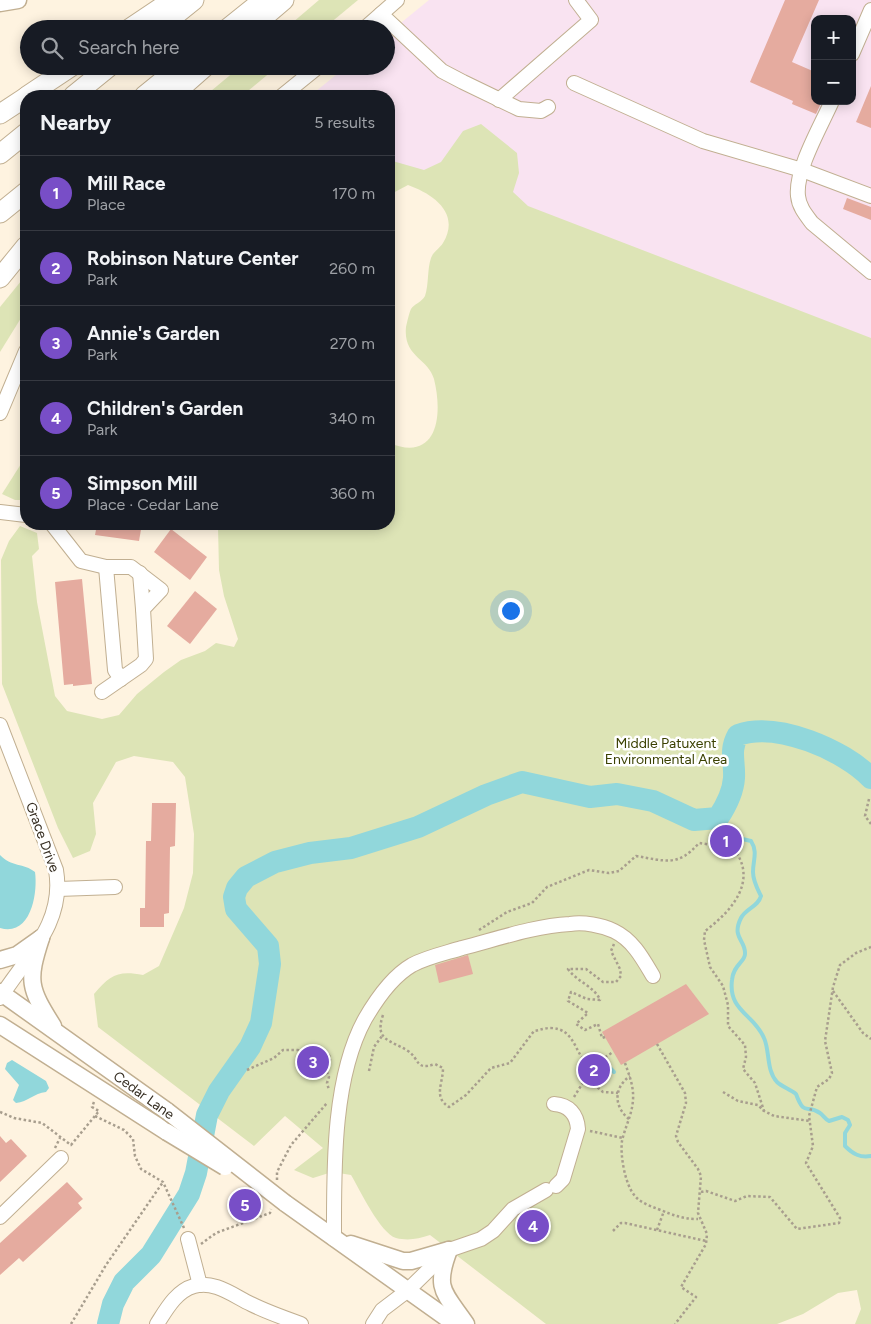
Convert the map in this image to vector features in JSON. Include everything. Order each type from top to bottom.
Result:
[{"type":"highway","points":[[142,20],[172,0]]},
{"type":"highway","points":[[169,20],[194,0]]},
{"type":"highway","points":[[238,20],[263,0]]},
{"type":"highway","points":[[261,20],[284,0]]},
{"type":"highway","points":[[36,90],[58,75]]},
{"type":"highway","points":[[80,90],[99,75]]},
{"type":"highway","points":[[151,90],[170,75]]},
{"type":"highway","points":[[179,90],[196,75]]},
{"type":"highway","points":[[0,114],[20,101]]},
{"type":"highway","points":[[0,154],[20,138]]},
{"type":"highway","points":[[0,213],[20,197]]},
{"type":"highway","points":[[0,278],[20,253]]},
{"type":"main road","points":[[0,3],[18,0]]},
{"type":"main road","points":[[0,960],[17,955],[41,938]]},
{"type":"main road","points":[[41,938],[31,974],[32,986],[38,1002],[58,1034]]},
{"type":"main road","name":"Cedar Lane","points":[[1,994],[167,1111],[285,1203],[455,1324]]},
{"type":"main road","name":"Cedar Lane","points":[[0,1025],[167,1132],[285,1203]]},
{"type":"main road","points":[[334,1239],[402,1261],[411,1261],[449,1250]]},
{"type":"main road","points":[[449,1250],[441,1269],[440,1283],[443,1291],[466,1324]]},
{"type":"street","points":[[374,20],[397,0]]},
{"type":"street","points":[[499,100],[591,20],[576,0]]},
{"type":"street","points":[[856,45],[871,10]]},
{"type":"street","points":[[381,14],[387,20]]},
{"type":"street","points":[[395,27],[442,71],[519,109],[531,112],[541,111],[548,107]]},
{"type":"street","points":[[289,90],[308,75]]},
{"type":"street","points":[[574,83],[703,140],[802,170],[871,196]]},
{"type":"street","points":[[830,105],[802,170],[797,187],[798,198],[804,213],[812,223],[869,267]]},
{"type":"street","points":[[0,413],[20,365]]},
{"type":"street","points":[[0,512],[20,514]]},
{"type":"street","points":[[56,530],[76,557],[86,564],[106,567],[131,567],[161,590],[143,609]]},
{"type":"street","points":[[106,567],[115,670],[121,679]]},
{"type":"street","points":[[102,692],[146,659],[140,573]]},
{"type":"street","name":"Grace Drive","points":[[0,725],[56,870],[58,889],[55,911],[41,938],[1,994]]},
{"type":"street","points":[[58,889],[114,887]]},
{"type":"street","points":[[334,1239],[338,1116],[355,1040],[366,1018],[390,984],[398,976],[412,965],[467,947],[570,924],[591,924],[619,934],[639,953],[653,976]]},
{"type":"street","points":[[372,1324],[382,1310],[407,1291],[449,1250],[481,1239],[493,1231],[513,1209],[563,1180],[578,1129],[574,1114],[560,1106]]},
{"type":"street","points":[[0,1217],[61,1158]]},
{"type":"street","points":[[188,1239],[200,1285]]},
{"type":"street","points":[[157,1324],[180,1293],[200,1285],[226,1291],[250,1304],[301,1324]]},
{"type":"path","points":[[869,799],[865,816],[871,824]]},
{"type":"path","points":[[467,947],[477,932],[488,923],[507,912],[532,903],[547,887],[588,870],[609,873],[619,871],[636,856],[672,861],[688,855],[700,843],[733,848],[743,859],[742,881],[738,900],[721,919],[705,931],[704,940],[710,967],[723,986],[728,1005],[728,1026],[745,1044],[746,1057],[743,1069],[755,1083],[764,1111]]},
{"type":"path","points":[[604,1037],[602,1038],[598,1024],[585,1030],[576,1024],[588,1013],[568,1001],[571,992],[587,999],[600,1000],[598,995],[574,978],[568,969],[586,969],[603,982],[616,982],[621,976],[620,969],[611,951],[619,934]]},
{"type":"path","points":[[701,1192],[706,1191],[735,1201],[747,1196],[770,1197],[797,1229],[839,1222],[840,1218],[806,1163],[813,1146],[809,1116],[817,1087],[829,1079],[832,1073],[826,1041],[833,991],[840,965],[856,953],[871,947]]},
{"type":"path","points":[[833,991],[862,1033],[871,1038]]},
{"type":"path","points":[[385,1010],[379,1026],[382,1036],[396,1046],[409,1051],[418,1063],[427,1067],[435,1064],[443,1068],[438,1094],[443,1104],[448,1107],[466,1095],[491,1068],[510,1063],[534,1031],[555,1028],[568,1035],[576,1043],[582,1059],[589,1063],[592,1068]]},
{"type":"path","points":[[369,1072],[374,1047],[382,1036]]},
{"type":"path","points":[[657,1044],[685,1094],[686,1103],[676,1136],[678,1142],[698,1169],[701,1192],[698,1219],[704,1227],[706,1241],[681,1287],[696,1297],[675,1324]]},
{"type":"path","points":[[247,1070],[274,1058],[283,1050],[298,1050],[314,1060],[317,1066],[325,1067]]},
{"type":"path","points":[[314,1060],[317,1053],[322,1051],[327,1053],[330,1060],[325,1067]]},
{"type":"path","points":[[592,1068],[599,1068],[601,1060],[614,1052]]},
{"type":"path","points":[[589,1063],[593,1057],[601,1060]]},
{"type":"path","points":[[625,1063],[633,1085],[633,1100],[629,1120],[622,1138],[622,1151],[631,1192],[641,1202],[682,1219],[698,1219]]},
{"type":"path","points":[[325,1067],[329,1076],[327,1086],[331,1093]]},
{"type":"path","points":[[560,1106],[586,1078],[592,1068]]},
{"type":"path","points":[[629,1120],[619,1108],[618,1092],[622,1083],[630,1076]]},
{"type":"path","points":[[586,1078],[603,1092],[618,1092]]},
{"type":"path","points":[[723,1092],[738,1101],[758,1105],[764,1111],[774,1116],[810,1121]]},
{"type":"path","points":[[0,1112],[14,1118],[32,1119],[42,1123],[71,1145],[95,1116],[124,1130],[133,1139],[135,1156],[141,1169],[163,1182],[169,1192],[188,1239]]},
{"type":"path","points":[[588,1131],[622,1138]]},
{"type":"path","points":[[71,1324],[106,1265],[163,1182]]},
{"type":"path","points":[[657,1230],[664,1211]]},
{"type":"path","points":[[613,1231],[621,1223],[625,1223],[706,1241]]},
{"type":"shaded area","points":[[429,0],[871,0],[871,340],[395,175],[395,90],[317,90],[336,75],[395,75],[395,28]]},
{"type":"green space","points":[[319,0],[358,0],[334,20],[296,20]]},
{"type":"green space","points":[[230,75],[267,75],[249,90],[212,90]]},
{"type":"green space","name":"Middle Patuxent Environmental Area","points":[[481,124],[517,153],[519,173],[513,192],[528,206],[871,338],[871,1324],[855,1324],[861,1309],[857,1290],[838,1293],[803,1314],[777,1324],[546,1324],[430,1235],[400,1239],[390,1234],[377,1220],[351,1175],[332,1172],[313,1178],[294,1170],[323,1148],[285,1116],[254,1146],[98,1027],[94,994],[110,978],[127,973],[143,975],[159,966],[184,908],[193,873],[194,834],[185,777],[173,762],[134,756],[116,762],[93,803],[96,834],[90,851],[73,858],[58,828],[2,684],[1,560],[9,541],[20,526],[20,530],[30,530],[37,533],[39,549],[32,556],[37,602],[55,696],[67,711],[102,719],[119,715],[137,694],[181,660],[205,651],[216,643],[234,647],[238,639],[224,596],[219,570],[218,530],[395,530],[395,444],[405,447],[418,446],[427,441],[433,432],[437,420],[438,407],[434,379],[427,366],[408,345],[406,327],[411,309],[425,296],[431,258],[443,243],[448,232],[449,223],[442,206],[427,194],[408,185],[395,192],[395,162],[424,170],[441,162],[463,131]]},
{"type":"green space","points":[[20,282],[20,320],[0,352],[0,307]]},
{"type":"green space","points":[[20,466],[20,500],[15,500],[2,494]]},
{"type":"water","points":[[0,855],[4,859],[35,872],[35,891],[30,911],[19,926],[11,929],[0,928]]},
{"type":"water","points":[[12,1060],[46,1081],[49,1088],[46,1092],[16,1103],[13,1100],[19,1085],[5,1069],[7,1063]]},
{"type":"building","points":[[785,0],[819,0],[792,62],[811,70],[811,105],[820,105],[816,114],[792,104],[793,101],[750,82]]},
{"type":"building","points":[[871,86],[871,128],[856,122]]},
{"type":"building","points":[[847,198],[871,207],[871,220],[843,209]]},
{"type":"building","points":[[96,530],[141,530],[139,541],[95,535]]},
{"type":"building","points":[[170,530],[172,530],[207,557],[190,580],[154,552]]},
{"type":"building","points":[[82,579],[92,684],[64,685],[55,582]]},
{"type":"building","points":[[195,591],[217,609],[190,644],[167,626]]},
{"type":"building","points":[[152,803],[176,803],[175,846],[170,847],[169,913],[164,914],[164,927],[140,927],[140,908],[145,908],[146,841],[151,841]]},
{"type":"building","points":[[468,955],[473,974],[439,983],[435,965]]},
{"type":"building","points":[[686,984],[709,1014],[621,1065],[602,1032]]},
{"type":"building","points":[[0,1136],[6,1143],[11,1139],[27,1156],[0,1182]]},
{"type":"building","points":[[67,1182],[83,1199],[78,1203],[82,1208],[23,1262],[19,1258],[0,1275],[0,1243]]},
{"type":"building","points":[[253,1191],[260,1211],[238,1220],[231,1199]]},
{"type":"waterway","points":[[108,1324],[113,1304],[124,1282],[151,1255],[189,1194],[196,1173],[207,1115],[219,1091],[250,1047],[261,1023],[270,964],[268,946],[236,909],[234,897],[237,888],[246,877],[275,862],[310,853],[351,848],[418,827],[486,795],[522,782],[590,797],[617,794],[653,801],[694,820],[718,818],[731,794],[734,778],[733,751],[735,741],[738,735],[754,732],[790,735],[827,748],[859,768],[871,778]]},
{"type":"waterway","points":[[718,818],[725,835],[751,841],[755,852],[754,878],[761,896],[757,903],[743,915],[738,925],[738,934],[745,949],[745,954],[733,975],[732,990],[734,999],[760,1030],[767,1049],[771,1072],[777,1082],[796,1094],[804,1108],[815,1110],[829,1121],[842,1117],[848,1120],[850,1125],[845,1133],[845,1146],[857,1155],[871,1156]]},
{"type":"waterway","points":[[595,1063],[610,1068],[614,1072]]},
{"type":"place","name":"Mill Race","points":[[726,841]]},
{"type":"place","name":"Annie's Garden","points":[[313,1062]]},
{"type":"place","name":"Robinson Nature Center","points":[[594,1070]]},
{"type":"place","name":"Simpson Mill","points":[[245,1205]]},
{"type":"place","name":"Children's Garden","points":[[533,1226]]}]
